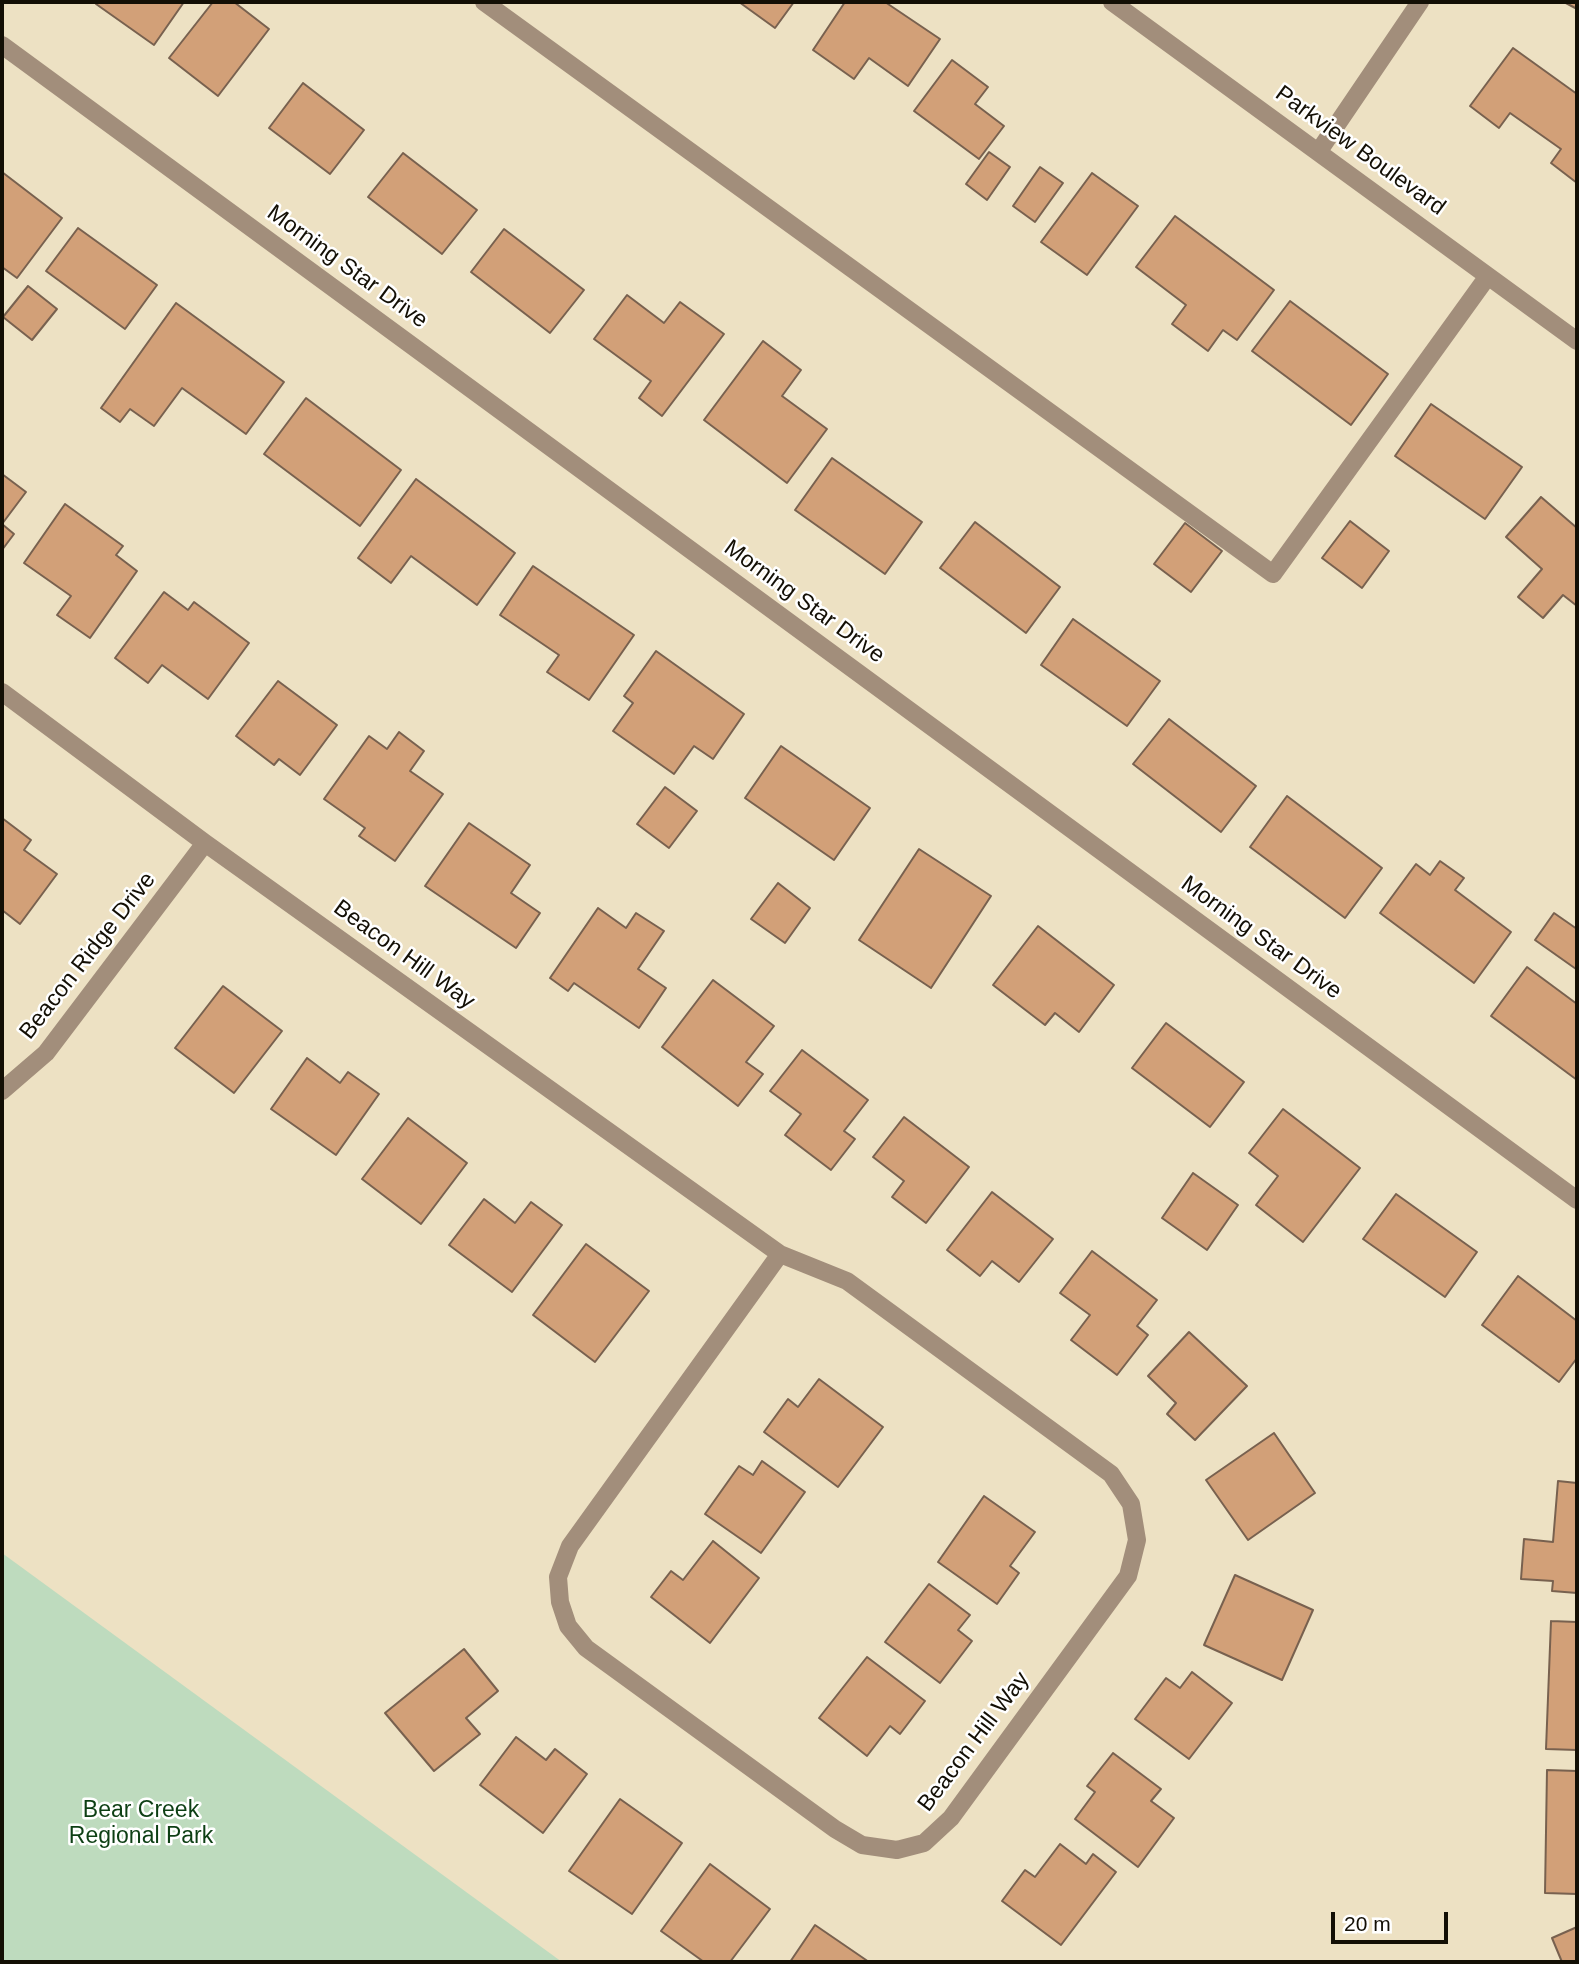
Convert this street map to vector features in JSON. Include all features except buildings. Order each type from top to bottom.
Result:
[{"type":"street","points":[[484,2],[1273,574],[1488,276]]},
{"type":"street","name":"Parkview Boulevard","points":[[1112,2],[1577,341]]},
{"type":"street","points":[[1319,151],[1420,2]]},
{"type":"street","name":"Morning Star Drive","points":[[2,45],[1577,1200]]},
{"type":"street","name":"Beacon Hill Way","points":[[2,692],[205,843],[780,1254],[847,1281],[1111,1474],[1132,1504],[1137,1540],[1128,1576],[951,1818],[924,1843],[897,1850],[862,1845],[835,1829],[586,1648],[568,1626],[560,1602],[558,1577],[569,1546],[780,1254]]},
{"type":"street","name":"Beacon Ridge Drive","points":[[2,1091],[46,1053],[205,843]]},
{"type":"green space","name":"Bear Creek Regional Park","points":[[2,1553],[562,1962],[2,1962]]}]
